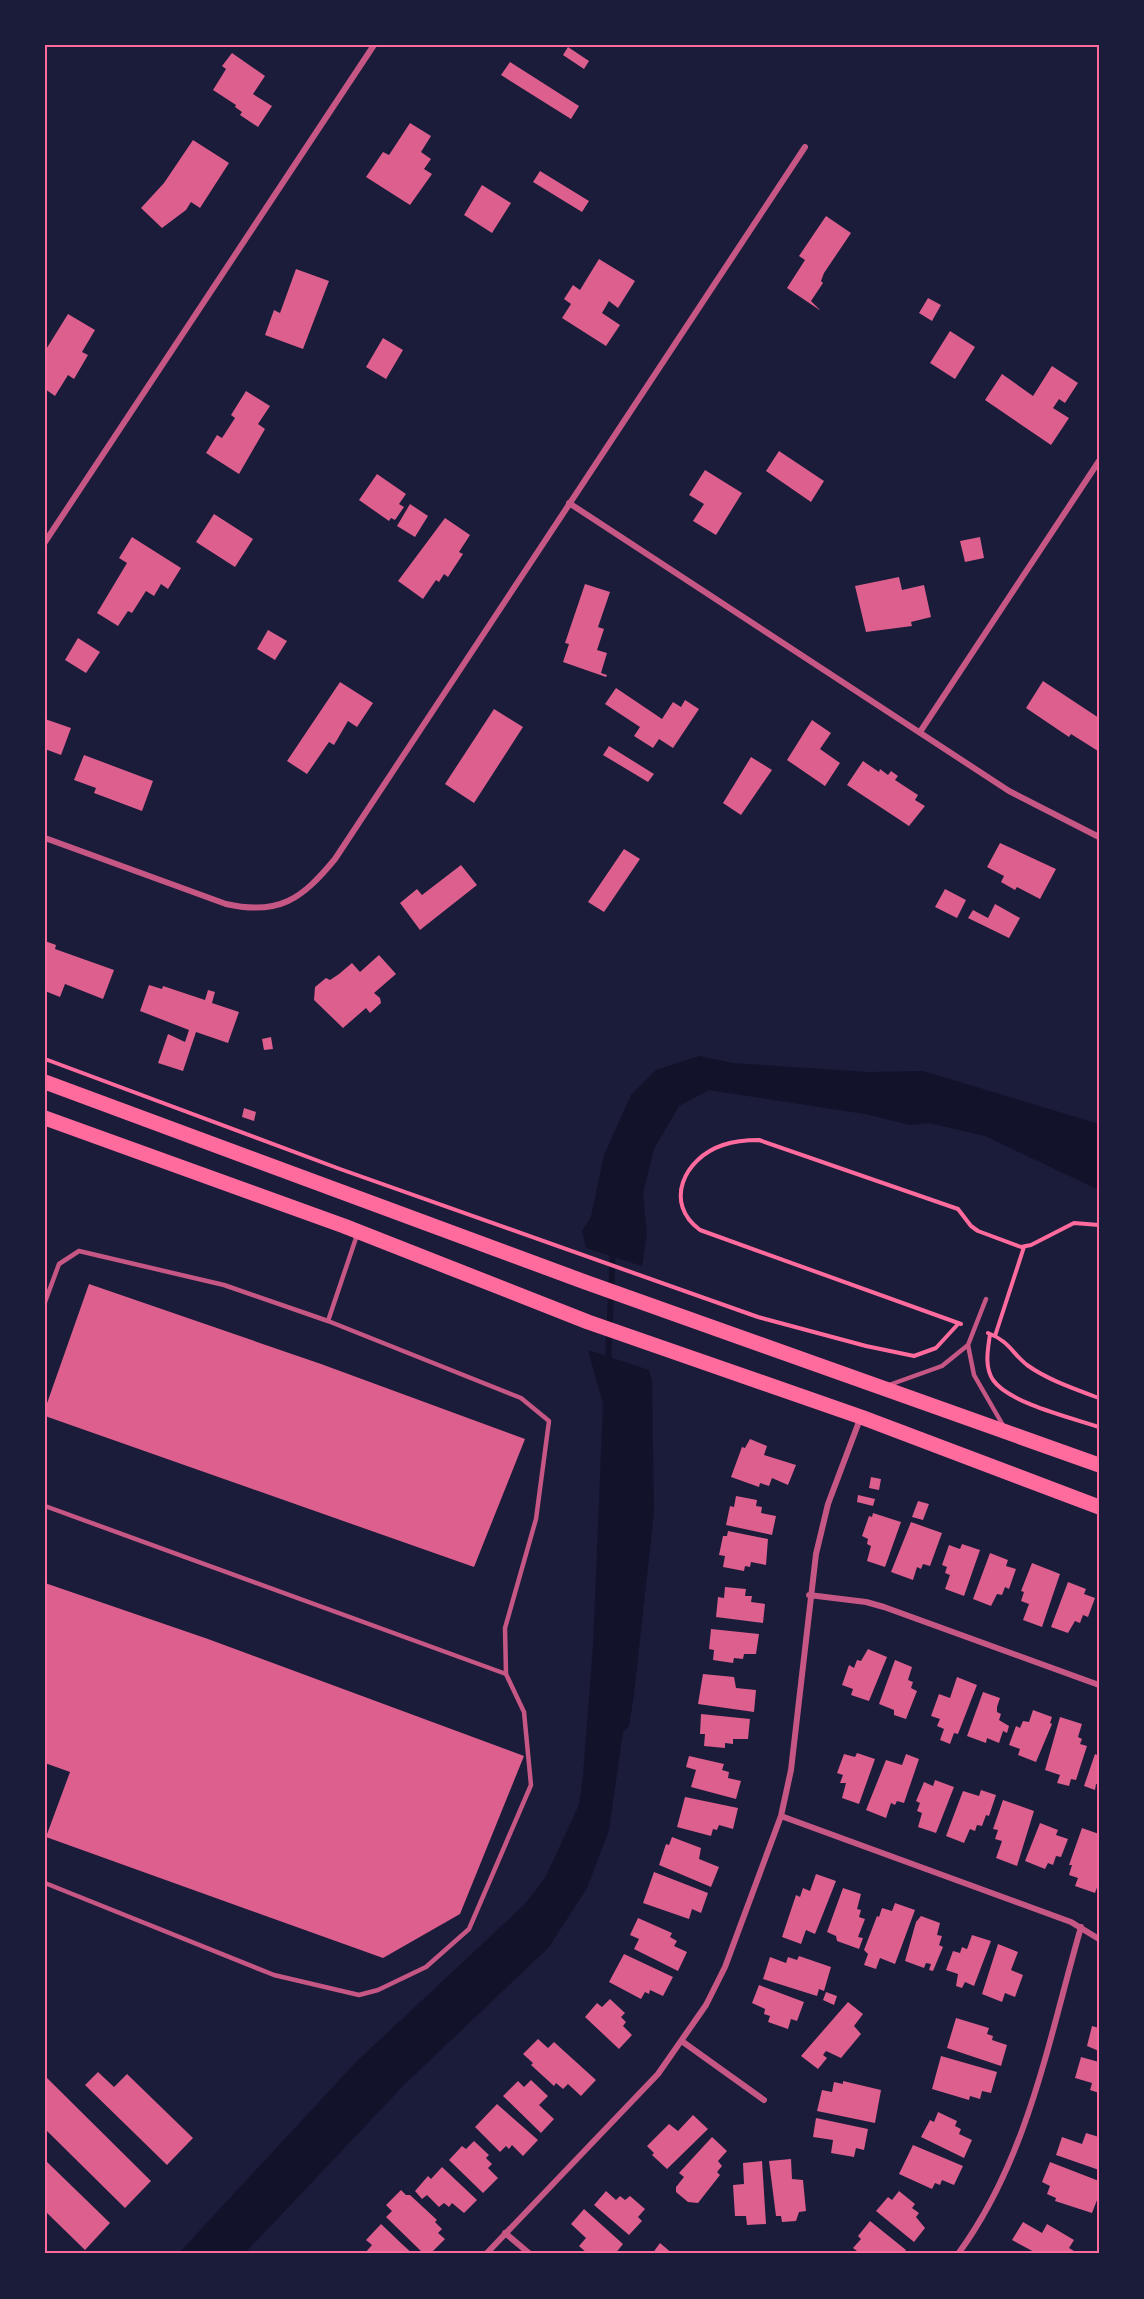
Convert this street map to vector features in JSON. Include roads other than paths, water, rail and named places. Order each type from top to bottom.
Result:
[{"type":"main road","points":[[45,1082],[585,1282],[1099,1465]]},
{"type":"main road","points":[[45,1118],[359,1231],[588,1322],[861,1417],[1099,1507]]},
{"type":"street","points":[[45,542],[374,45]]},
{"type":"street","points":[[45,838],[226,904],[250,910],[278,907],[300,896],[316,882],[335,859],[805,147]]},
{"type":"street","points":[[920,732],[1099,461]]},
{"type":"street","points":[[569,502],[1009,790],[1099,837]]},
{"type":"street","points":[[486,2254],[658,2074],[683,2042],[706,2005],[725,1967],[781,1816],[791,1770],[809,1595],[828,1504],[861,1417]]},
{"type":"street","points":[[809,1595],[866,1602],[884,1607],[1099,1685]]},
{"type":"street","points":[[781,1816],[1081,1927],[1099,1939]]},
{"type":"street","points":[[958,2254],[986,2212],[1008,2169],[1024,2128],[1081,1927]]},
{"type":"street","points":[[683,2042],[764,2100]]},
{"type":"street","points":[[505,2233],[530,2254]]},
{"type":"lane","points":[[328,1321],[359,1231]]},
{"type":"lane","points":[[45,1302],[59,1264],[80,1251],[224,1285],[328,1321],[521,1398],[549,1421],[536,1519],[505,1628],[506,1674],[525,1712],[531,1785],[469,1929],[426,1967],[378,1990],[359,1995],[274,1975],[45,1883]]},
{"type":"lane","points":[[883,1387],[942,1366],[968,1345],[986,1299]]},
{"type":"lane","points":[[968,1345],[974,1374],[1006,1431]]},
{"type":"lane","points":[[45,1506],[506,1674]]},
{"type":"waterway","points":[[608,1362],[613,1250]]}]
